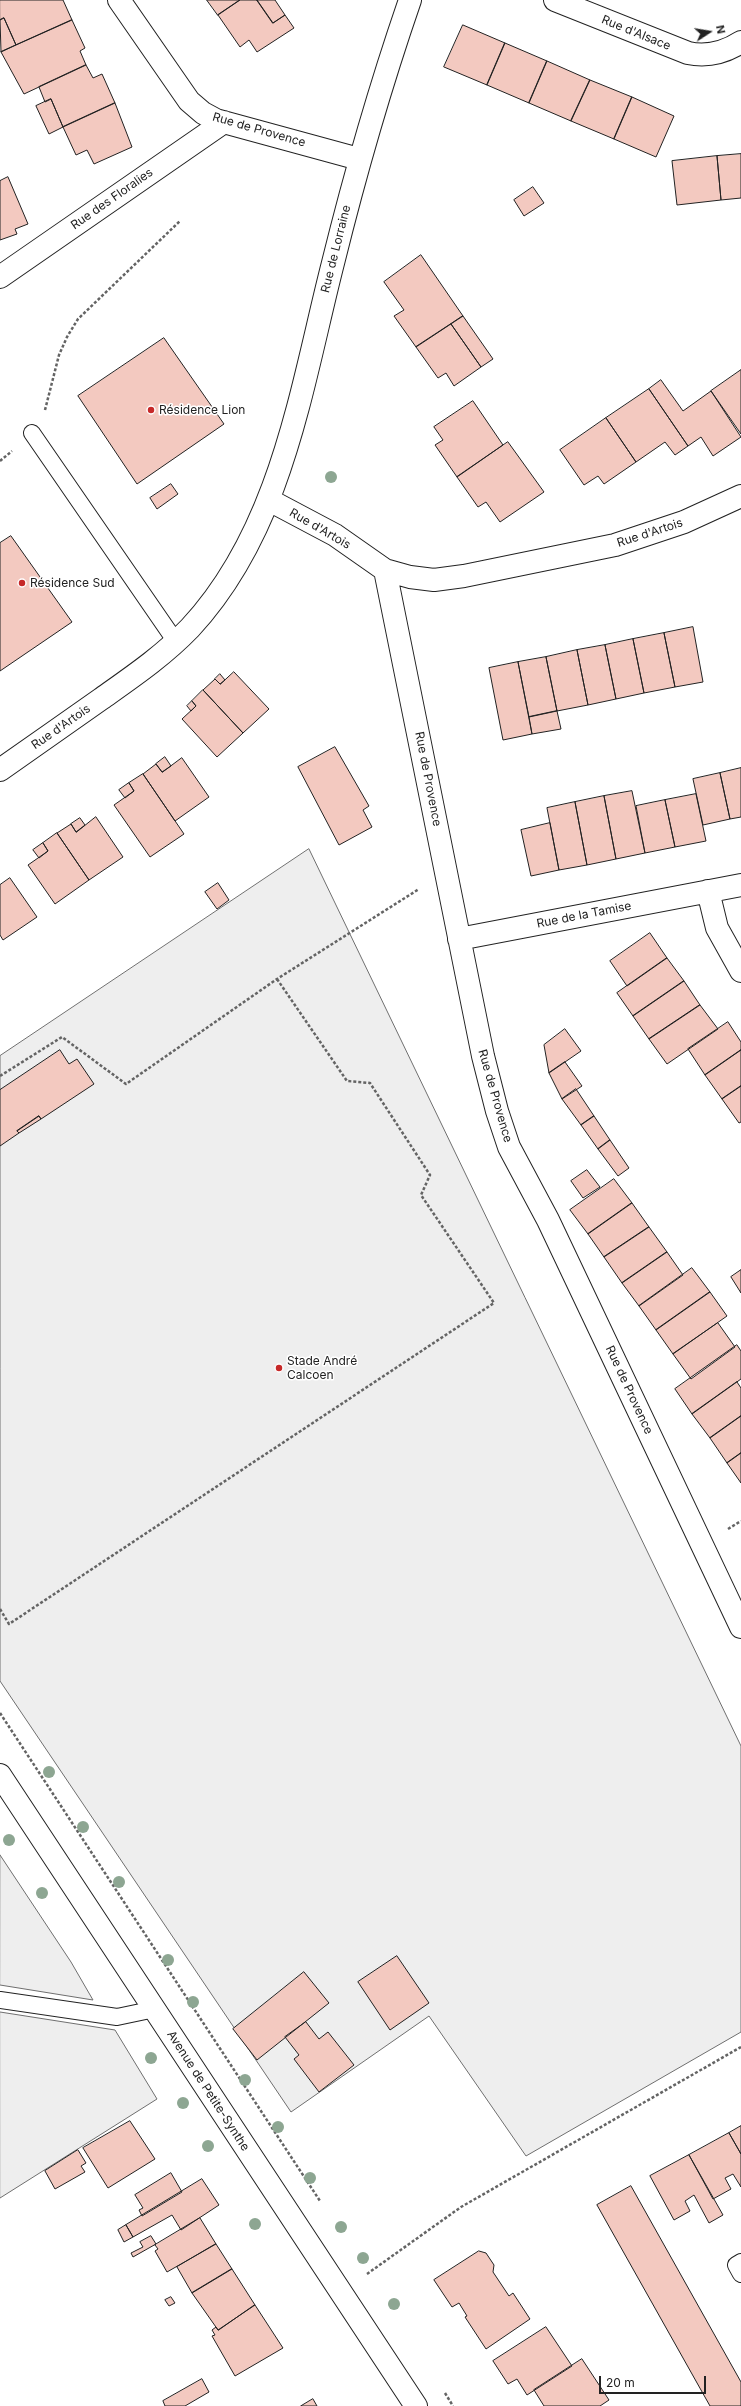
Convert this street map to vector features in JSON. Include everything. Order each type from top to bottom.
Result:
[{"type":"street","name":"Rue de Provence","points":[[119,0],[190,101],[207,115],[224,122],[359,158]]},
{"type":"street","name":"Rue de Lorraine","points":[[269,500],[289,440],[359,158],[410,0]]},
{"type":"street","name":"Rue d'Alsace","points":[[555,0],[688,53],[699,55],[722,52],[741,42]]},
{"type":"street","name":"Rue des Floralies","points":[[0,277],[224,122]]},
{"type":"street","name":"Rue d'Artois","points":[[0,770],[150,664],[176,642],[204,611],[235,566],[269,500],[335,535],[385,570],[422,579],[450,578],[615,545],[684,522],[741,496]]},
{"type":"street","name":"Rue de Provence","points":[[385,570],[483,1056],[496,1111],[509,1147],[548,1220],[741,1627]]},
{"type":"street","name":"Rue de la Tamise","points":[[459,939],[741,885]]},
{"type":"street","points":[[708,891],[717,928],[741,971]]},
{"type":"street","name":"Avenue de Petite-Synthe","points":[[0,1775],[416,2406]]},
{"type":"lane","points":[[32,433],[176,642]]},
{"type":"lane","points":[[0,2000],[117,2016],[155,2009]]},
{"type":"lane","points":[[741,2262],[736,2265],[741,2274]]},
{"type":"path","points":[[0,461],[32,433],[48,403],[59,355],[67,337],[78,320],[180,221]]},
{"type":"path","points":[[0,1076],[62,1036],[126,1084],[277,979],[446,872]]},
{"type":"path","points":[[0,1609],[10,1624],[494,1303],[421,1194],[430,1175],[370,1083],[346,1081],[277,979]]},
{"type":"path","points":[[0,1713],[321,2203]]},
{"type":"path","points":[[367,2274],[461,2207],[741,2047]]},
{"type":"path","points":[[362,2267],[370,2280]]},
{"type":"path","points":[[440,2387],[453,2406]]},
{"type":"shaded area","name":"Stade André Calcoen","points":[[309,849],[741,1746],[741,2032],[526,2156],[429,2016],[291,2112],[0,1681],[0,1056]]},
{"type":"shaded area","points":[[0,1855],[71,1962],[93,2000],[0,1985]]},
{"type":"shaded area","points":[[0,2012],[115,2030],[157,2099],[0,2198]]},
{"type":"building","points":[[0,0],[63,0],[72,20],[16,45],[4,18],[0,20]]},
{"type":"building","points":[[207,0],[240,0],[218,15]]},
{"type":"building","points":[[240,0],[257,0],[273,23],[285,15],[294,28],[257,52],[249,40],[240,47],[218,15]]},
{"type":"building","points":[[257,0],[275,0],[285,15],[273,23]]},
{"type":"building","points":[[4,18],[16,45],[1,52],[0,20]]},
{"type":"building","points":[[72,20],[85,48],[80,51],[86,65],[24,94],[1,52]]},
{"type":"building","points":[[463,25],[505,43],[487,85],[444,67]]},
{"type":"building","points":[[505,43],[547,61],[529,103],[487,85]]},
{"type":"building","points":[[547,61],[590,80],[571,121],[529,103]]},
{"type":"building","points":[[86,65],[93,78],[102,74],[115,103],[63,127],[51,99],[45,102],[39,87]]},
{"type":"building","points":[[590,80],[632,97],[614,139],[571,121]]},
{"type":"building","points":[[632,97],[674,116],[656,157],[614,139]]},
{"type":"building","points":[[51,99],[63,127],[49,134],[36,106]]},
{"type":"building","points":[[115,103],[132,147],[94,164],[87,150],[76,155],[63,127]]},
{"type":"building","points":[[741,154],[741,198],[721,200],[717,156]]},
{"type":"building","points":[[717,156],[721,200],[677,205],[672,161]]},
{"type":"building","points":[[8,177],[28,224],[15,229],[17,234],[0,240],[0,181]]},
{"type":"building","points":[[533,187],[544,203],[524,216],[514,200]]},
{"type":"building","points":[[421,255],[463,316],[416,347],[394,316],[404,310],[384,282]]},
{"type":"building","points":[[463,316],[493,359],[481,367],[451,324]]},
{"type":"building","points":[[451,324],[481,367],[454,386],[446,373],[438,378],[416,347]]},
{"type":"building","name":"Résidence Lion","points":[[164,338],[224,424],[137,484],[78,396]]},
{"type":"building","points":[[741,370],[741,434],[711,391]]},
{"type":"building","points":[[661,380],[683,411],[711,391],[741,437],[713,456],[701,437],[688,446],[649,389]]},
{"type":"building","points":[[649,389],[688,446],[675,455],[665,442],[636,462],[606,418]]},
{"type":"building","points":[[473,401],[503,445],[457,477],[435,445],[443,440],[434,427]]},
{"type":"building","points":[[606,418],[636,462],[604,484],[598,476],[584,485],[560,450]]},
{"type":"building","points":[[508,442],[544,492],[500,522],[486,502],[478,507],[457,477]]},
{"type":"building","points":[[171,484],[178,494],[157,509],[150,498]]},
{"type":"building","name":"Résidence Sud","points":[[11,536],[72,622],[0,671],[0,543]]},
{"type":"building","points":[[693,627],[703,682],[675,687],[664,633]]},
{"type":"building","points":[[664,633],[675,687],[644,693],[633,639]]},
{"type":"building","points":[[633,639],[644,693],[616,699],[605,645]]},
{"type":"building","points":[[605,645],[616,699],[588,705],[577,650]]},
{"type":"building","points":[[577,650],[588,705],[557,711],[546,657]]},
{"type":"building","points":[[546,657],[557,711],[529,717],[518,662]]},
{"type":"building","points":[[518,662],[532,734],[503,740],[489,668]]},
{"type":"building","points":[[234,672],[269,709],[243,733],[203,690],[215,679],[220,684]]},
{"type":"building","points":[[220,674],[225,680],[220,684],[215,679]]},
{"type":"building","points":[[203,690],[243,733],[217,757],[182,719],[196,706],[192,701]]},
{"type":"building","points":[[192,701],[196,706],[191,711],[187,706]]},
{"type":"building","points":[[557,711],[561,729],[532,734],[529,717]]},
{"type":"building","points":[[335,747],[369,806],[363,810],[372,827],[339,845],[298,767]]},
{"type":"building","points":[[165,757],[171,766],[162,772],[156,764]]},
{"type":"building","points":[[182,758],[209,797],[175,821],[143,774],[156,764],[162,772]]},
{"type":"building","points":[[741,768],[741,817],[730,819],[720,773]]},
{"type":"building","points":[[720,773],[730,819],[703,825],[693,779]]},
{"type":"building","points":[[143,774],[184,834],[150,857],[114,805],[134,791],[129,783]]},
{"type":"building","points":[[129,783],[134,791],[125,798],[119,790]]},
{"type":"building","points":[[632,791],[645,853],[616,859],[604,796]]},
{"type":"building","points":[[696,794],[706,841],[675,847],[665,800]]},
{"type":"building","points":[[604,796],[616,859],[587,865],[575,802]]},
{"type":"building","points":[[665,800],[675,847],[645,853],[636,806]]},
{"type":"building","points":[[575,802],[587,865],[559,870],[547,808]]},
{"type":"building","points":[[96,817],[123,857],[89,880],[57,833],[71,824],[76,832]]},
{"type":"building","points":[[80,818],[85,825],[76,832],[71,824]]},
{"type":"building","points":[[550,823],[559,870],[531,876],[521,830]]},
{"type":"building","points":[[57,833],[89,880],[55,904],[28,865],[48,851],[43,843]]},
{"type":"building","points":[[43,843],[48,851],[39,858],[33,850]]},
{"type":"building","points":[[10,878],[37,917],[3,940],[0,935],[0,885]]},
{"type":"building","points":[[218,883],[229,900],[217,909],[205,892]]},
{"type":"building","points":[[650,933],[667,958],[627,986],[610,961]]},
{"type":"building","points":[[667,958],[684,981],[633,1016],[617,993]]},
{"type":"building","points":[[684,981],[700,1005],[649,1039],[633,1016]]},
{"type":"building","points":[[700,1005],[718,1029],[667,1064],[649,1039]]},
{"type":"building","points":[[728,1022],[741,1042],[741,1050],[705,1075],[688,1049]]},
{"type":"building","points":[[565,1029],[581,1051],[549,1073],[544,1045]]},
{"type":"building","points":[[60,1050],[69,1064],[77,1059],[94,1084],[41,1119],[39,1116],[17,1131],[19,1133],[0,1146],[0,1090]]},
{"type":"building","points":[[741,1050],[741,1086],[722,1099],[705,1075]]},
{"type":"building","points":[[565,1062],[582,1086],[562,1099],[549,1073]]},
{"type":"building","points":[[741,1086],[741,1122],[739,1123],[722,1099]]},
{"type":"building","points":[[576,1089],[594,1116],[581,1125],[562,1099]]},
{"type":"building","points":[[39,1116],[41,1119],[19,1133],[17,1131]]},
{"type":"building","points":[[594,1116],[610,1140],[598,1149],[581,1125]]},
{"type":"building","points":[[610,1140],[629,1168],[618,1176],[598,1149]]},
{"type":"building","points":[[587,1170],[600,1187],[583,1198],[571,1181]]},
{"type":"building","points":[[614,1179],[632,1203],[588,1234],[570,1210]]},
{"type":"building","points":[[632,1203],[649,1227],[604,1257],[588,1234]]},
{"type":"building","points":[[649,1227],[667,1252],[622,1283],[604,1257]]},
{"type":"building","points":[[667,1252],[683,1275],[639,1306],[622,1283]]},
{"type":"building","points":[[692,1268],[710,1292],[656,1330],[639,1306]]},
{"type":"building","points":[[741,1270],[741,1293],[731,1277]]},
{"type":"building","points":[[710,1292],[727,1316],[673,1354],[656,1330]]},
{"type":"building","points":[[718,1323],[735,1347],[691,1379],[673,1354]]},
{"type":"building","points":[[737,1345],[741,1351],[741,1379],[692,1414],[675,1389]]},
{"type":"building","points":[[737,1382],[741,1388],[741,1416],[710,1438],[692,1414]]},
{"type":"building","points":[[741,1416],[741,1453],[727,1463],[710,1438]]},
{"type":"building","points":[[741,1453],[741,1483],[727,1463]]},
{"type":"building","points":[[397,1956],[429,2003],[390,2030],[358,1982]]},
{"type":"building","points":[[304,1972],[329,2003],[257,2060],[233,2029]]},
{"type":"building","points":[[306,2022],[319,2039],[328,2032],[354,2065],[319,2092],[294,2059],[299,2055],[285,2037]]},
{"type":"building","points":[[130,2121],[155,2159],[108,2188],[83,2148]]},
{"type":"building","points":[[741,2126],[741,2154],[729,2133]]},
{"type":"building","points":[[729,2133],[741,2154],[741,2187],[733,2174],[725,2178],[731,2189],[713,2199],[689,2155]]},
{"type":"building","points":[[78,2150],[86,2163],[81,2166],[85,2172],[55,2189],[45,2171]]},
{"type":"building","points":[[689,2155],[723,2215],[709,2223],[694,2195],[685,2201],[690,2211],[674,2220],[650,2176]]},
{"type":"building","points":[[171,2173],[182,2192],[142,2216],[139,2210],[143,2208],[135,2195]]},
{"type":"building","points":[[202,2179],[219,2205],[181,2230],[172,2215],[133,2237],[126,2225]]},
{"type":"building","points":[[631,2186],[741,2382],[741,2406],[710,2406],[597,2205]]},
{"type":"building","points":[[200,2218],[216,2244],[167,2272],[155,2251],[158,2249],[155,2245]]},
{"type":"building","points":[[126,2225],[133,2237],[124,2242],[118,2230]]},
{"type":"building","points":[[151,2236],[156,2244],[133,2257],[131,2253],[143,2247],[140,2242]]},
{"type":"building","points":[[216,2244],[232,2269],[192,2293],[177,2267]]},
{"type":"building","points":[[479,2251],[486,2253],[494,2265],[493,2272],[509,2296],[513,2293],[530,2319],[486,2349],[465,2317],[467,2316],[459,2303],[452,2307],[434,2280]]},
{"type":"building","points":[[232,2269],[255,2305],[218,2330],[192,2293]]},
{"type":"building","points":[[171,2297],[175,2303],[169,2306],[165,2300]]},
{"type":"building","points":[[255,2305],[283,2348],[235,2376],[212,2336],[215,2335],[212,2330],[216,2327],[218,2330]]},
{"type":"building","points":[[546,2327],[572,2366],[527,2395],[517,2379],[508,2384],[493,2361]]},
{"type":"building","points":[[582,2359],[609,2400],[600,2406],[544,2406],[534,2390]]},
{"type":"building","points":[[202,2379],[209,2392],[185,2406],[165,2406],[163,2401]]},
{"type":"building","points":[[313,2399],[317,2406],[301,2406]]},
{"type":"place","name":"Résidence Lion","points":[[151,410]]},
{"type":"place","name":"Résidence Sud","points":[[22,583]]},
{"type":"place","name":"Stade André Calcoen","points":[[279,1368]]}]
